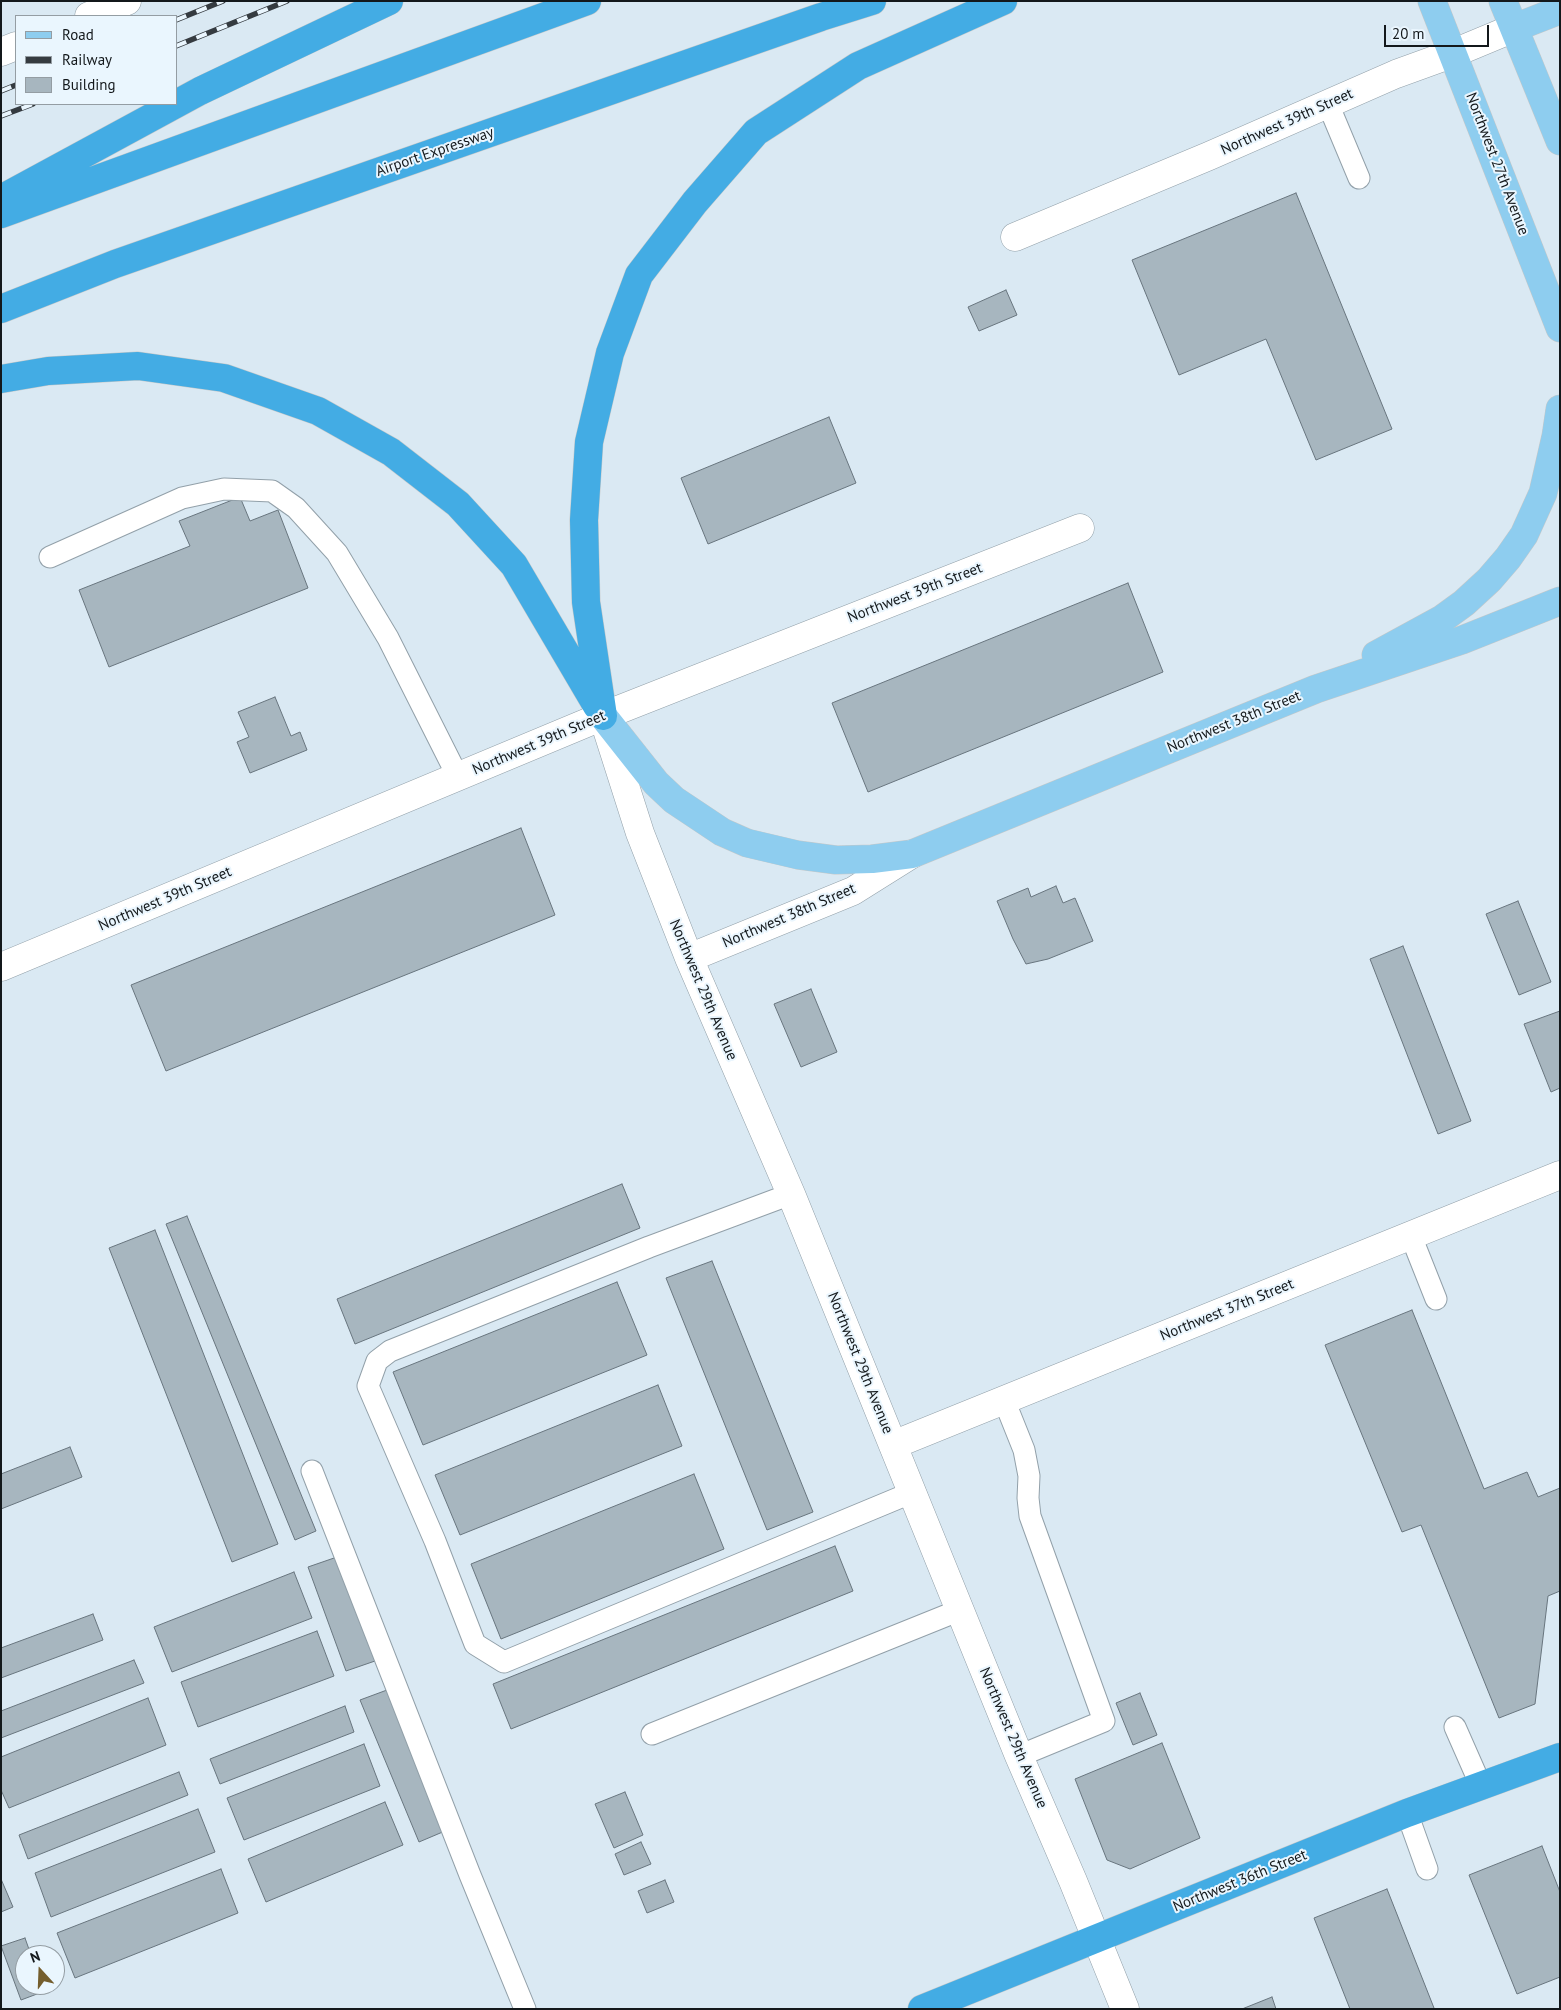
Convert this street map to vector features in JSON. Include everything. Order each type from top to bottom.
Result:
[{"type":"highway","points":[[178,103],[389,1]]},
{"type":"highway","points":[[1,214],[587,1]]},
{"type":"highway","name":"Airport Expressway","points":[[1,309],[115,264],[812,20],[872,1]]},
{"type":"highway","points":[[602,716],[586,602],[584,520],[589,442],[610,353],[639,275],[695,202],[756,132],[858,66],[1003,1]]},
{"type":"highway","points":[[1,199],[174,105]]},
{"type":"highway","points":[[1,379],[48,371],[138,366],[224,378],[318,411],[391,452],[458,504],[514,565],[554,637],[602,716]]},
{"type":"highway","name":"Northwest 36th Street","points":[[922,2009],[1407,1813],[1560,1757]]},
{"type":"main road","name":"Northwest 27th Avenue","points":[[1432,1],[1454,53],[1560,328]]},
{"type":"main road","points":[[1503,1],[1560,141]]},
{"type":"main road","name":"Northwest 39th Street","points":[[1514,28],[1560,10]]},
{"type":"main road","points":[[1316,689],[1442,619],[1464,603],[1489,580],[1524,535],[1543,493],[1560,409]]},
{"type":"main road","name":"Northwest 38th Street","points":[[602,716],[656,783],[680,804],[722,832],[747,843],[798,856],[845,860],[872,859],[912,854],[1316,689],[1462,640],[1560,601]]},
{"type":"street","points":[[92,15],[127,1]]},
{"type":"street","name":"Northwest 39th Street","points":[[1015,236],[1209,156],[1396,74],[1454,53],[1514,28]]},
{"type":"street","points":[[1,52],[15,46]]},
{"type":"street","name":"Northwest 39th Street","points":[[1,967],[602,716],[1080,528]]},
{"type":"street","name":"Northwest 29th Avenue","points":[[602,716],[640,833],[688,958],[791,1194],[1019,1756],[1097,1938],[1125,2009]]},
{"type":"street","name":"Northwest 38th Street","points":[[688,958],[853,890],[912,854]]},
{"type":"street","name":"Northwest 37th Street","points":[[893,1445],[1560,1175]]},
{"type":"lane","points":[[1328,104],[1359,178]]},
{"type":"lane","points":[[50,556],[182,498],[224,489],[272,491],[296,508],[337,553],[388,638],[458,777]]},
{"type":"lane","points":[[791,1194],[649,1247],[390,1352],[377,1360],[368,1386],[435,1541],[474,1644],[504,1662],[913,1492]]},
{"type":"lane","points":[[1411,1236],[1436,1299]]},
{"type":"lane","points":[[1004,1400],[1024,1450],[1029,1476],[1028,1498],[1030,1516],[1104,1720],[1019,1756]]},
{"type":"lane","points":[[312,1471],[470,1875],[525,2009]]},
{"type":"lane","points":[[652,1734],[960,1610]]},
{"type":"lane","points":[[1455,1727],[1482,1786]]},
{"type":"lane","points":[[1407,1813],[1427,1869]]},
{"type":"building","points":[[1296,193],[1392,429],[1316,460],[1266,339],[1179,375],[1132,260]]},
{"type":"building","points":[[1006,290],[1017,315],[979,331],[968,307]]},
{"type":"building","points":[[829,417],[856,483],[708,544],[681,478]]},
{"type":"building","points":[[240,497],[250,521],[278,510],[308,588],[109,667],[79,590],[190,546],[179,521]]},
{"type":"building","points":[[1128,583],[1163,672],[868,792],[832,703]]},
{"type":"building","points":[[275,697],[291,736],[300,732],[307,750],[250,773],[237,742],[249,737],[238,712]]},
{"type":"building","points":[[521,828],[555,915],[166,1071],[131,985]]},
{"type":"building","points":[[1056,886],[1063,903],[1075,898],[1093,941],[1048,959],[1026,964],[997,901],[1028,888],[1031,897]]},
{"type":"building","points":[[1518,901],[1551,982],[1519,995],[1486,914]]},
{"type":"building","points":[[1403,946],[1471,1121],[1438,1134],[1370,959]]},
{"type":"building","points":[[811,989],[837,1052],[801,1067],[774,1004]]},
{"type":"building","points":[[1560,1011],[1560,1088],[1551,1092],[1524,1024]]},
{"type":"building","points":[[622,1184],[640,1228],[355,1344],[337,1299]]},
{"type":"building","points":[[187,1216],[316,1531],[295,1540],[166,1224]]},
{"type":"building","points":[[155,1230],[278,1544],[232,1562],[109,1248]]},
{"type":"building","points":[[712,1261],[813,1512],[767,1530],[666,1278]]},
{"type":"building","points":[[617,1282],[647,1355],[423,1445],[393,1372]]},
{"type":"building","points":[[1412,1310],[1484,1489],[1527,1472],[1538,1497],[1560,1488],[1560,1591],[1548,1596],[1535,1704],[1499,1718],[1421,1525],[1402,1532],[1325,1345]]},
{"type":"building","points":[[658,1385],[682,1446],[460,1535],[435,1475]]},
{"type":"building","points":[[70,1447],[82,1477],[1,1509],[1,1474]]},
{"type":"building","points":[[694,1474],[724,1549],[501,1639],[471,1564]]},
{"type":"building","points":[[835,1546],[853,1591],[511,1729],[493,1684]]},
{"type":"building","points":[[337,1557],[375,1661],[346,1671],[308,1567]]},
{"type":"building","points":[[294,1572],[312,1618],[172,1672],[154,1627]]},
{"type":"building","points":[[93,1614],[103,1640],[1,1678],[1,1648]]},
{"type":"building","points":[[317,1631],[334,1676],[198,1727],[181,1682]]},
{"type":"building","points":[[134,1660],[144,1683],[1,1738],[1,1711]]},
{"type":"building","points":[[387,1690],[445,1831],[419,1842],[360,1700]]},
{"type":"building","points":[[1140,1693],[1157,1735],[1133,1745],[1116,1703]]},
{"type":"building","points":[[148,1698],[166,1745],[9,1808],[1,1790],[1,1757]]},
{"type":"building","points":[[345,1706],[354,1732],[220,1784],[210,1759]]},
{"type":"building","points":[[1162,1743],[1200,1838],[1130,1869],[1107,1860],[1075,1779]]},
{"type":"building","points":[[364,1744],[380,1786],[244,1840],[227,1798]]},
{"type":"building","points":[[179,1772],[188,1795],[28,1859],[19,1835]]},
{"type":"building","points":[[625,1792],[643,1835],[614,1848],[595,1804]]},
{"type":"building","points":[[385,1802],[403,1845],[266,1902],[248,1859]]},
{"type":"building","points":[[198,1809],[215,1852],[51,1917],[35,1873]]},
{"type":"building","points":[[641,1842],[651,1864],[624,1875],[615,1854]]},
{"type":"building","points":[[1542,1846],[1560,1892],[1560,1977],[1517,1994],[1469,1875]]},
{"type":"building","points":[[221,1869],[238,1913],[75,1978],[65,1953],[65,1945],[62,1945],[57,1933]]},
{"type":"building","points":[[1,1879],[13,1907],[1,1912]]},
{"type":"building","points":[[665,1880],[674,1902],[647,1913],[638,1891]]},
{"type":"building","points":[[1387,1889],[1434,2008],[1432,2009],[1350,2009],[1314,1918]]},
{"type":"building","points":[[25,1938],[27,1945],[15,1945],[15,1984],[1,1946]]},
{"type":"building","points":[[19,1995],[34,1995],[21,2000]]},
{"type":"building","points":[[1272,1997],[1276,2009],[1242,2009]]},
{"type":"railway","points":[[178,19],[223,1]]},
{"type":"railway","points":[[178,45],[287,1]]},
{"type":"railway","points":[[1,91],[15,85]]},
{"type":"railway","points":[[1,116],[30,105]]}]
